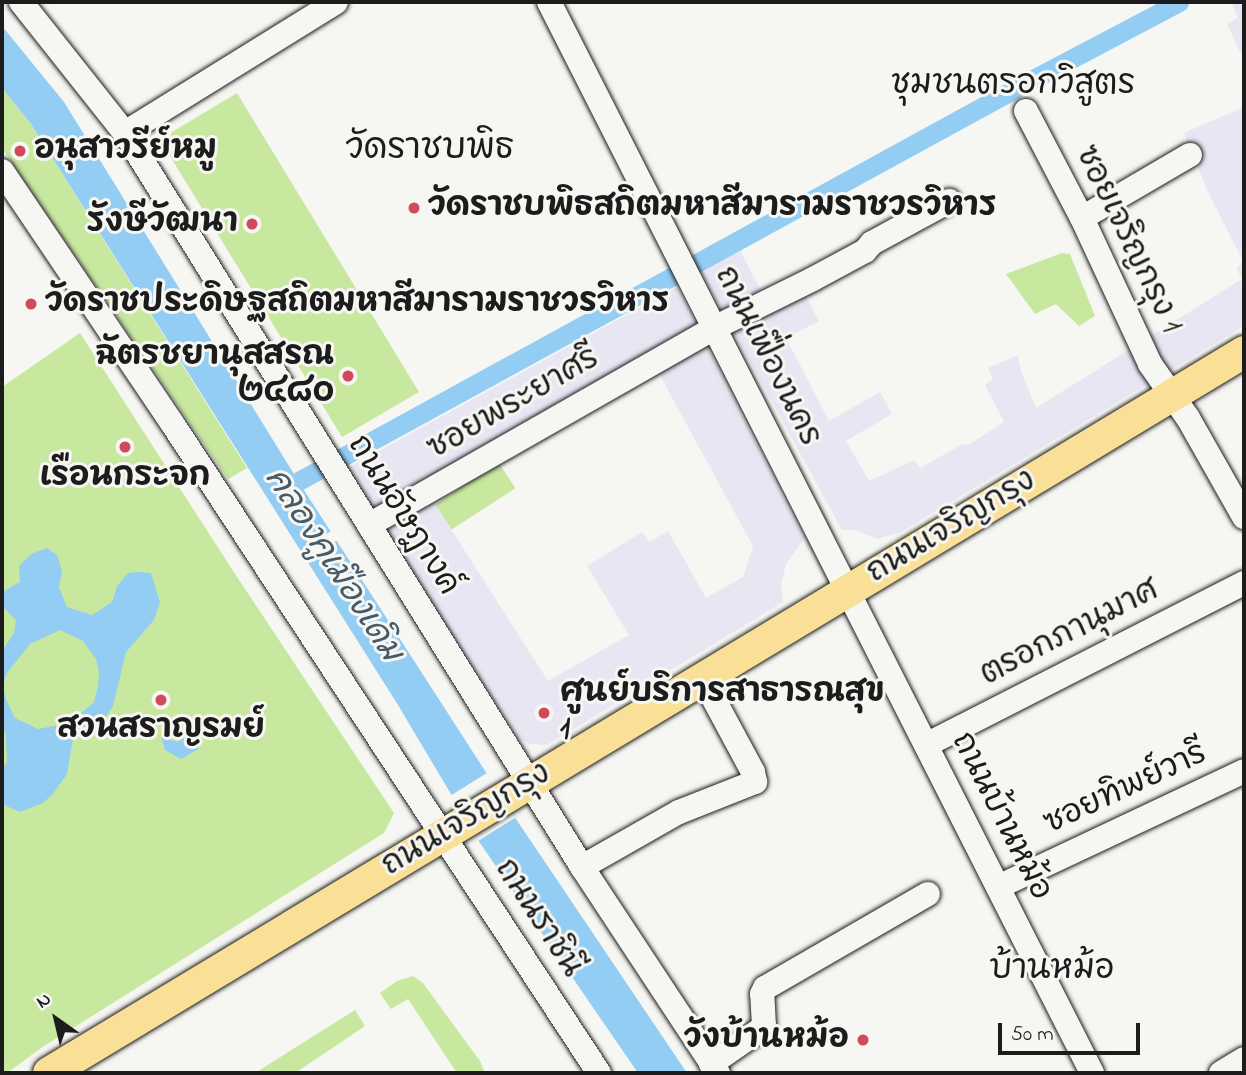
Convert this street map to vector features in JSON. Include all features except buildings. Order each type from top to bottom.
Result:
[{"type":"main road","name":"ถนนเจริญกรุง","points":[[48,1073],[1244,352]]},
{"type":"street","name":"ถนนอัษฎางค์","points":[[21,2],[125,133],[369,525],[521,788],[582,867],[714,1068]]},
{"type":"street","points":[[125,133],[336,2]]},
{"type":"street","name":"ถนนเฟื่องนคร","points":[[549,2],[848,591]]},
{"type":"street","name":"ซอยเจริญกรุง 1","points":[[1026,111],[1082,218],[1150,364],[1244,517]]},
{"type":"street","points":[[1082,218],[1190,155]]},
{"type":"street","name":"ถนนราชินี","points":[[2,171],[453,830],[599,1073]]},
{"type":"street","name":"ซอยพระยาศรี","points":[[369,525],[714,328],[813,279],[949,201]]},
{"type":"street","name":"ตรอกภานุมาศ","points":[[926,745],[1244,583]]},
{"type":"street","name":"ถนนบ้านหม้อ","points":[[848,591],[1092,1073]]},
{"type":"street","points":[[582,867],[679,812],[755,782],[753,772],[703,679]]},
{"type":"street","name":"ซอยทิพย์วารี","points":[[998,887],[1244,771]]},
{"type":"street","points":[[714,1068],[766,1024],[762,994],[765,988],[928,894]]},
{"type":"street","points":[[1221,1073],[1244,1059]]},
{"type":"shaded area","points":[[1231,2],[1244,2],[1244,51],[1240,52],[1227,24],[1238,18]]},
{"type":"shaded area","points":[[1244,107],[1244,326],[901,532],[877,539],[856,530],[842,530],[701,272],[740,250],[770,308],[803,291],[819,321],[786,338],[829,421],[880,392],[892,414],[846,441],[869,481],[914,460],[920,468],[961,445],[970,444],[1004,422],[985,385],[993,379],[988,368],[1018,355],[1021,371],[1036,408],[1242,279],[1237,269],[1243,261],[1208,192],[1184,133]]},
{"type":"shaded area","points":[[677,287],[804,539],[786,564],[781,585],[783,602],[547,745],[531,744],[519,739],[346,469]],"holes":[[[658,372],[753,546],[743,577],[706,598],[668,531],[649,542],[642,532],[587,566],[629,635],[548,681],[433,501]]]},
{"type":"green space","points":[[2,88],[31,124],[247,468],[228,479],[2,148]]},
{"type":"green space","points":[[237,93],[419,392],[342,437],[165,148],[172,132]]},
{"type":"green space","points":[[1062,253],[1070,254],[1095,316],[1079,326],[1056,304],[1035,314],[1006,274]]},
{"type":"green space","name":"สวนสราญรมย์","points":[[80,333],[235,574],[394,813],[384,833],[41,1048],[7,1073],[2,1073],[2,387]]},
{"type":"green space","points":[[499,463],[515,488],[452,530],[435,504]]},
{"type":"green space","points":[[413,976],[423,983],[480,1061],[485,1073],[457,1073],[408,999],[391,1009],[380,993],[397,981]]},
{"type":"green space","points":[[355,1010],[365,1026],[295,1073],[255,1073]]},
{"type":"water","name":"คลองคูเมืองเดิม","points":[[2,26],[64,102],[302,487],[518,822],[687,1073],[638,1073],[480,843],[398,705],[31,124],[2,88]]},
{"type":"water","points":[[47,548],[57,555],[62,571],[59,588],[67,607],[92,615],[112,602],[117,586],[128,573],[138,572],[151,573],[160,602],[154,620],[126,652],[113,706],[99,727],[73,739],[67,774],[52,795],[43,803],[20,812],[2,804],[2,769],[7,762],[6,736],[2,724],[2,651],[14,633],[16,620],[2,606],[2,592],[20,582],[19,566],[31,554]],"holes":[[[60,630],[83,641],[96,659],[99,673],[94,702],[70,723],[38,729],[15,718],[5,697],[3,684],[7,673],[30,644]]]},
{"type":"water","points":[[193,730],[199,749],[181,759],[165,750],[161,737],[178,742]]},
{"type":"pier","points":[[334,529],[340,538],[304,563],[298,554]]},
{"type":"pier","points":[[490,771],[518,816],[477,842],[448,797]]},
{"type":"waterway","name":"คลองคูเมืองเดิม","points":[[282,490],[1018,87],[1179,2]]},
{"type":"place","name":"อนุสาวรีย์หมู","points":[[20,151]]},
{"type":"place","name":"วัดราชบพิธสถิตมหาสีมารามราชวรวิหาร","points":[[414,208]]},
{"type":"place","name":"รังษีวัฒนา","points":[[252,224]]},
{"type":"place","name":"วัดราชประดิษฐสถิตมหาสีมารามราชวรวิหาร","points":[[31,304]]},
{"type":"place","name":"ฉัตรชยานุสสรณ ๒๔๘๐","points":[[348,376]]},
{"type":"place","name":"เรือนกระจก","points":[[125,447]]},
{"type":"place","name":"สวนสราญรมย์","points":[[161,700]]},
{"type":"place","name":"ศูนย์บริการสาธารณสุข 1","points":[[544,713]]},
{"type":"place","name":"วังบ้านหม้อ","points":[[863,1040]]},
{"type":"district","name":"ชุมชนตรอกวิสูตร","points":[[1013,86]]},
{"type":"district","name":"วัดราชบพิธ","points":[[430,150]]},
{"type":"district","name":"บ้านหม้อ","points":[[1052,971]]}]
